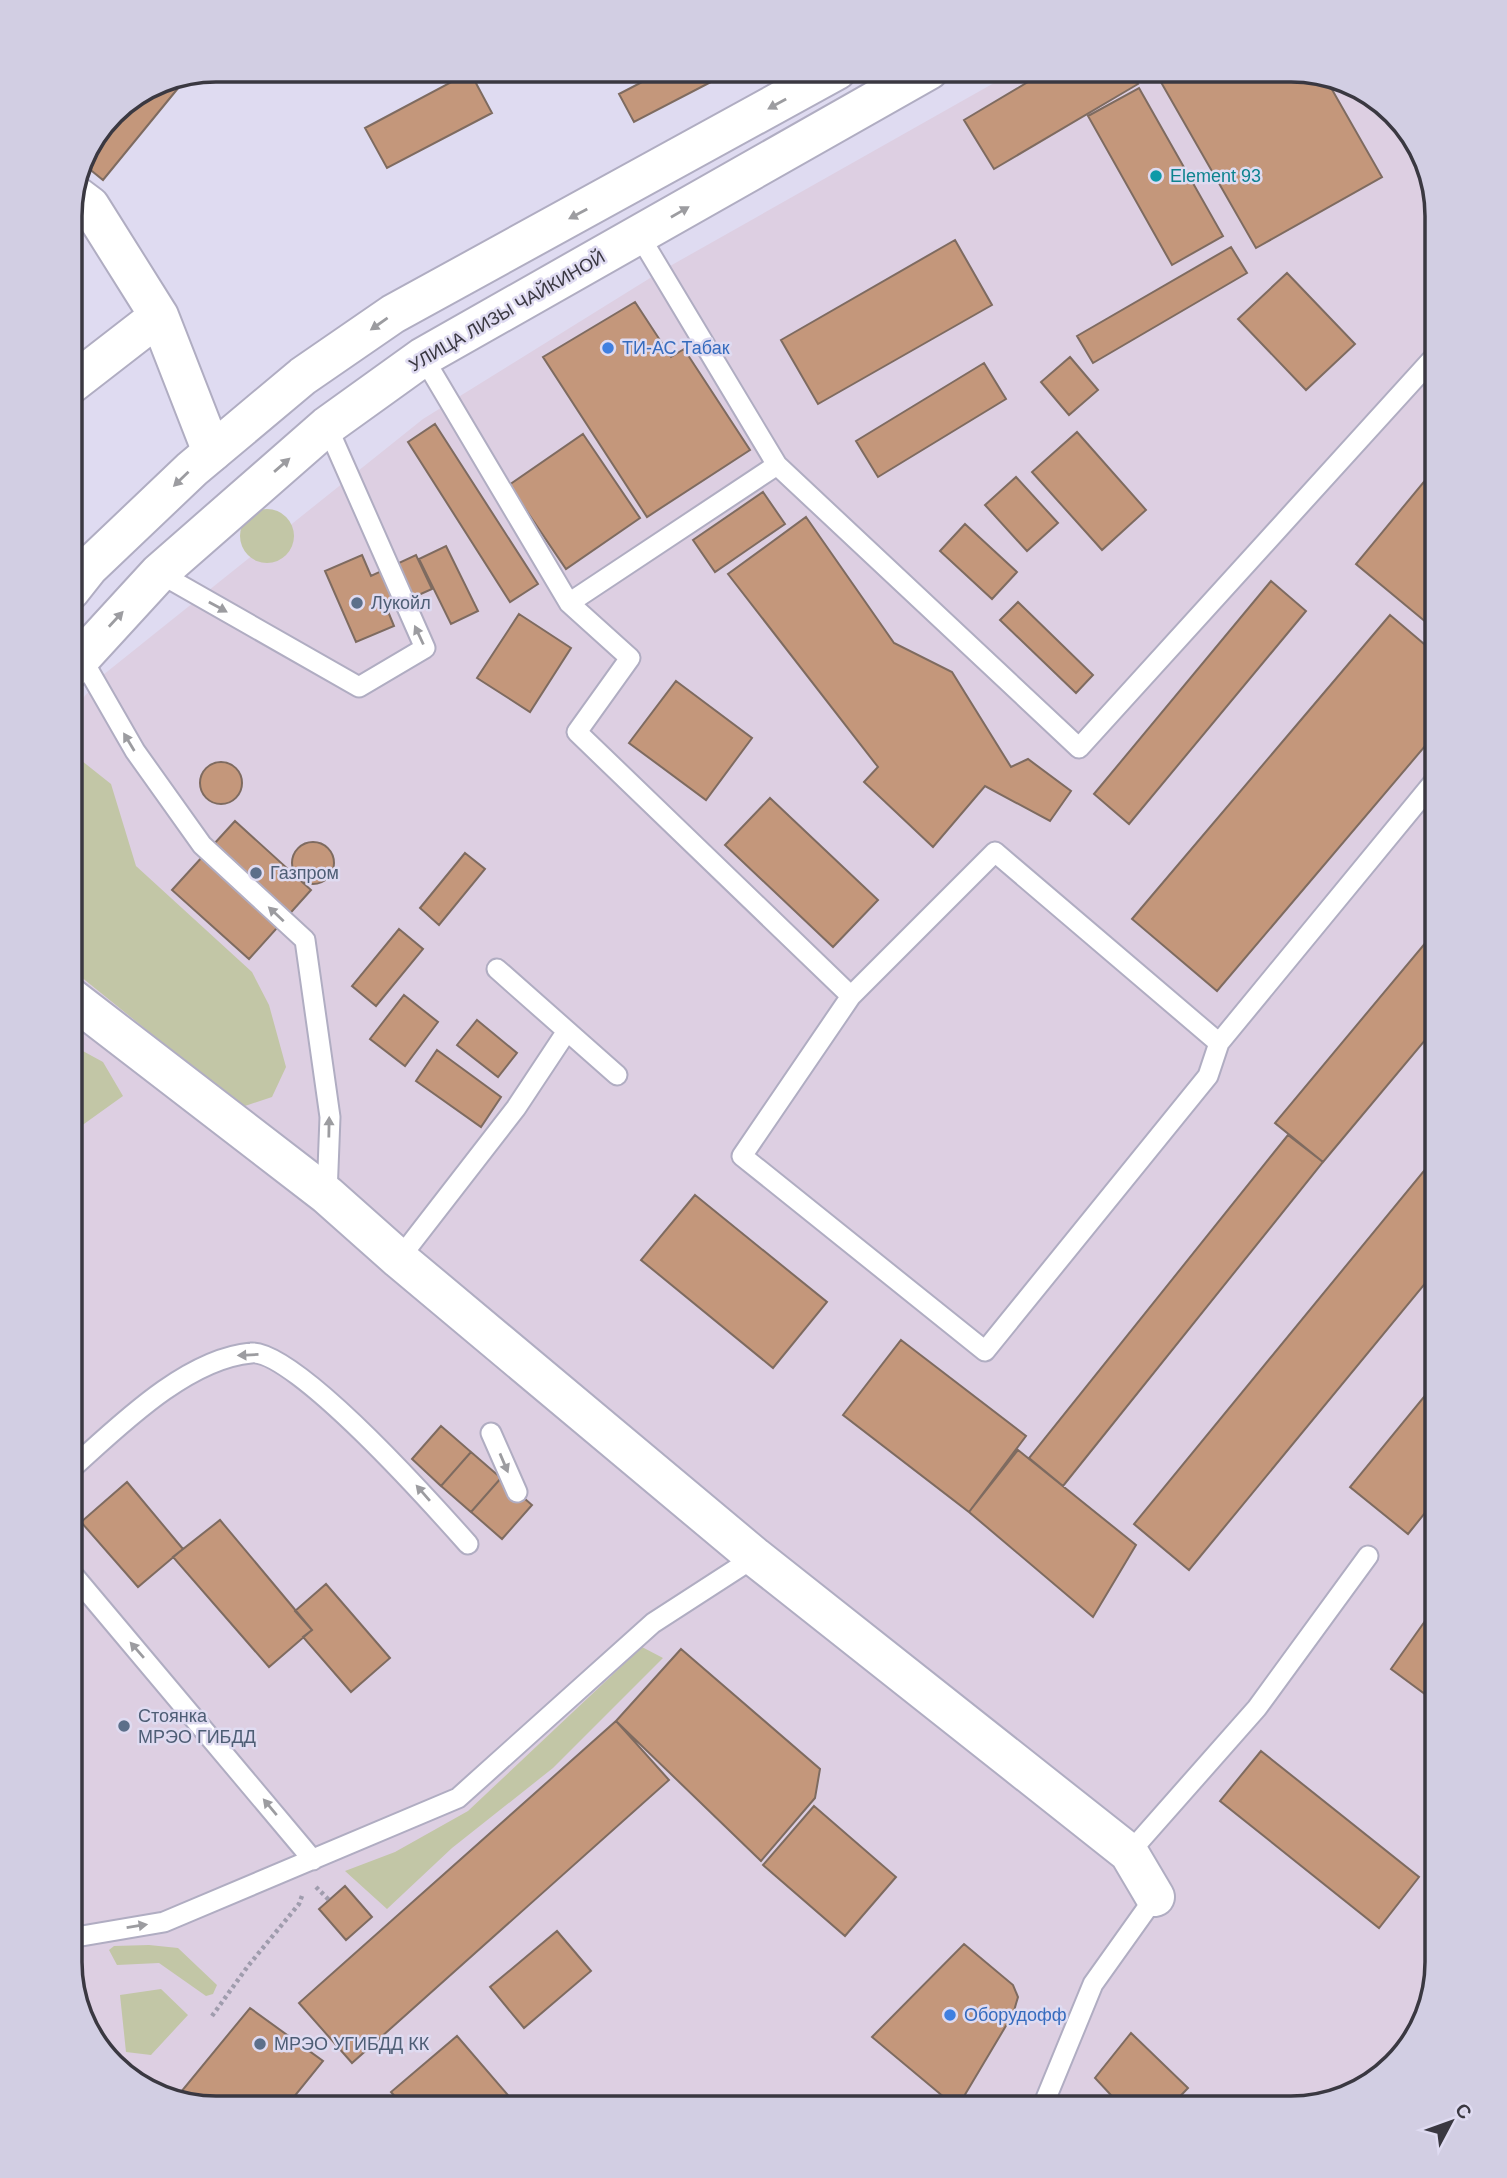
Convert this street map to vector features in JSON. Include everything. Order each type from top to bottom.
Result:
[{"type":"main road","points":[[83,575],[212,452],[303,376],[393,314],[812,83]]},
{"type":"main road","name":"УЛИЦА ЛИЗЫ ЧАЙКИНОЙ","points":[[83,657],[159,573],[327,426],[424,357],[906,83]]},
{"type":"main road","points":[[84,201],[90,206],[159,316],[212,452]]},
{"type":"main road","points":[[83,375],[159,316]]},
{"type":"main road","points":[[83,1007],[327,1195],[399,1259],[755,1557],[1129,1853],[1155,1897]]},
{"type":"lane","points":[[639,235],[777,466],[1079,748],[1425,367]]},
{"type":"lane","points":[[424,357],[569,603],[630,658],[577,732],[850,996]]},
{"type":"lane","points":[[159,573],[359,687],[425,648],[327,426]]},
{"type":"lane","points":[[569,603],[777,466]]},
{"type":"lane","points":[[83,674],[202,845],[305,940],[330,1117],[327,1195]]},
{"type":"lane","points":[[1219,1043],[995,852],[850,996],[742,1156],[985,1351],[1208,1076],[1219,1043],[1425,793]]},
{"type":"lane","points":[[497,969],[617,1075]]},
{"type":"lane","points":[[399,1259],[516,1108],[567,1031]]},
{"type":"lane","points":[[82,1459],[148,1400],[219,1359],[254,1352],[282,1362],[399,1465],[468,1544]]},
{"type":"lane","points":[[491,1433],[517,1492]]},
{"type":"lane","points":[[1129,1853],[1257,1708],[1368,1556]]},
{"type":"lane","points":[[82,1936],[164,1922],[458,1798],[653,1623],[755,1557]]},
{"type":"lane","points":[[82,1586],[313,1860]]},
{"type":"lane","points":[[1047,2096],[1093,1984],[1155,1897]]},
{"type":"path","points":[[212,2016],[248,1966],[299,1904],[313,1860]]},
{"type":"shaded area","points":[[994,83],[1317,85],[1350,96],[1379,116],[1397,135],[1415,165],[1424,199],[1425,216],[1425,1962],[1420,1996],[1407,2029],[1372,2068],[1342,2086],[1308,2095],[1290,2096],[208,2095],[173,2089],[149,2078],[110,2043],[92,2013],[83,1979],[82,1962],[83,698],[103,675],[423,419],[663,270]]},
{"type":"green space","points":[[267,509],[286,517],[294,536],[286,555],[267,563],[248,555],[240,536],[248,517]]},
{"type":"green space","points":[[83,762],[111,784],[136,866],[252,972],[269,1005],[286,1067],[272,1097],[242,1107],[83,978]]},
{"type":"green space","points":[[83,1051],[103,1062],[123,1096],[82,1125]]},
{"type":"green space","points":[[642,1647],[663,1658],[553,1768],[452,1848],[387,1909],[345,1871],[395,1852],[468,1811]]},
{"type":"green space","points":[[114,1946],[178,1948],[217,1985],[213,1994],[206,1996],[159,1963],[117,1965],[109,1950]]},
{"type":"green space","points":[[161,1989],[188,2015],[151,2055],[126,2052],[120,1995]]},
{"type":"building","points":[[449,83],[476,83],[492,113],[387,168],[365,128]]},
{"type":"building","points":[[640,83],[709,83],[634,122],[619,94]]},
{"type":"building","points":[[1026,83],[1138,84],[994,169],[964,120]]},
{"type":"building","points":[[1161,83],[1299,83],[1331,88],[1382,177],[1256,248]]},
{"type":"building","points":[[178,88],[103,180],[91,170],[110,135],[128,116],[149,100]]},
{"type":"building","name":"Element 93","points":[[1139,88],[1223,236],[1172,265],[1088,116]]},
{"type":"building","points":[[955,240],[992,305],[818,404],[781,340]]},
{"type":"building","points":[[1231,247],[1247,273],[1093,363],[1077,336]]},
{"type":"building","points":[[1287,273],[1355,344],[1306,390],[1238,319]]},
{"type":"building","points":[[635,302],[671,357],[684,349],[750,450],[647,517],[543,357]]},
{"type":"building","points":[[1070,357],[1098,390],[1069,415],[1041,382]]},
{"type":"building","points":[[984,363],[1006,399],[878,477],[856,441]]},
{"type":"building","points":[[435,424],[538,584],[510,602],[408,442]]},
{"type":"building","points":[[1077,432],[1146,510],[1102,550],[1032,472]]},
{"type":"building","points":[[583,434],[640,518],[566,569],[509,485]]},
{"type":"building","points":[[1016,477],[1058,523],[1027,551],[985,505]]},
{"type":"building","points":[[1425,481],[1425,621],[1356,564]]},
{"type":"building","points":[[763,492],[785,524],[715,572],[693,540]]},
{"type":"building","points":[[806,517],[894,643],[952,672],[1011,767],[1028,759],[1071,791],[1050,821],[985,786],[933,847],[864,782],[878,767],[728,574]]},
{"type":"building","points":[[965,524],[1017,572],[992,599],[940,551]]},
{"type":"building","points":[[446,546],[478,611],[451,624],[419,559]]},
{"type":"building","points":[[362,555],[371,576],[416,555],[432,589],[387,609],[394,626],[356,642],[325,571]]},
{"type":"building","points":[[1271,581],[1306,611],[1129,824],[1094,794]]},
{"type":"building","points":[[1018,602],[1093,675],[1076,693],[1000,620]]},
{"type":"building","points":[[519,614],[571,648],[530,712],[477,678]]},
{"type":"building","points":[[1390,615],[1425,645],[1425,746],[1217,991],[1132,919]]},
{"type":"building","points":[[676,681],[752,738],[706,800],[629,743]]},
{"type":"building","points":[[221,762],[236,768],[242,783],[236,798],[221,804],[206,798],[200,783],[206,768]]},
{"type":"building","points":[[770,798],[878,900],[833,947],[725,845]]},
{"type":"building","points":[[235,821],[311,890],[249,959],[172,890]]},
{"type":"building","points":[[313,842],[328,848],[334,863],[328,878],[313,884],[298,878],[292,863],[298,848]]},
{"type":"building","points":[[465,853],[485,869],[439,925],[420,908]]},
{"type":"building","points":[[399,929],[423,949],[376,1006],[352,986]]},
{"type":"building","points":[[1425,943],[1425,1040],[1323,1162],[1275,1123]]},
{"type":"building","points":[[404,995],[438,1022],[405,1066],[370,1039]]},
{"type":"building","points":[[477,1020],[517,1053],[498,1077],[457,1045]]},
{"type":"building","points":[[437,1050],[501,1097],[481,1127],[416,1081]]},
{"type":"building","points":[[1288,1135],[1323,1162],[1063,1486],[1029,1458]]},
{"type":"building","points":[[1425,1170],[1425,1284],[1189,1570],[1134,1524]]},
{"type":"building","points":[[695,1195],[827,1302],[773,1368],[641,1260]]},
{"type":"building","points":[[901,1340],[1026,1436],[969,1512],[843,1415]]},
{"type":"building","points":[[1425,1396],[1425,1513],[1408,1534],[1350,1487]]},
{"type":"building","points":[[441,1426],[471,1452],[441,1486],[412,1459]]},
{"type":"building","points":[[1018,1450],[1136,1545],[1093,1617],[969,1512]]},
{"type":"building","points":[[471,1452],[501,1478],[471,1512],[441,1486]]},
{"type":"building","points":[[501,1478],[532,1505],[502,1539],[471,1512]]},
{"type":"building","points":[[127,1482],[183,1549],[138,1587],[82,1521]]},
{"type":"building","points":[[220,1520],[312,1630],[269,1667],[173,1557]]},
{"type":"building","points":[[326,1584],[390,1658],[351,1692],[303,1637],[312,1630],[295,1611]]},
{"type":"building","points":[[1425,1621],[1425,1694],[1391,1669]]},
{"type":"building","points":[[681,1649],[820,1769],[815,1798],[761,1861],[616,1721]]},
{"type":"building","points":[[616,1721],[669,1780],[352,2063],[299,2003]]},
{"type":"building","points":[[1261,1751],[1419,1877],[1379,1928],[1220,1801]]},
{"type":"building","points":[[814,1806],[896,1877],[845,1936],[763,1865]]},
{"type":"building","points":[[345,1886],[372,1917],[346,1940],[319,1909]]},
{"type":"building","points":[[557,1931],[591,1971],[524,2028],[490,1987]]},
{"type":"building","points":[[964,1944],[1013,1985],[1018,1997],[1013,2014],[964,2096],[942,2096],[872,2037]]},
{"type":"building","name":"МРЭО УГИБДД КК","points":[[250,2008],[323,2061],[295,2095],[208,2095],[182,2091]]},
{"type":"building","points":[[1131,2033],[1188,2088],[1180,2096],[1112,2096],[1095,2078]]},
{"type":"building","points":[[457,2036],[508,2095],[394,2095],[391,2092]]},
{"type":"place","name":"Element 93","points":[[1156,176]]},
{"type":"place","name":"ТИ-АС Табак","points":[[608,348]]},
{"type":"place","name":"Лукойл","points":[[357,603]]},
{"type":"place","name":"Газпром","points":[[256,873]]},
{"type":"place","name":"Стоянка МРЭО ГИБДД","points":[[124,1726]]},
{"type":"place","name":"Оборудофф","points":[[950,2015]]},
{"type":"place","name":"МРЭО УГИБДД КК","points":[[260,2044]]}]
